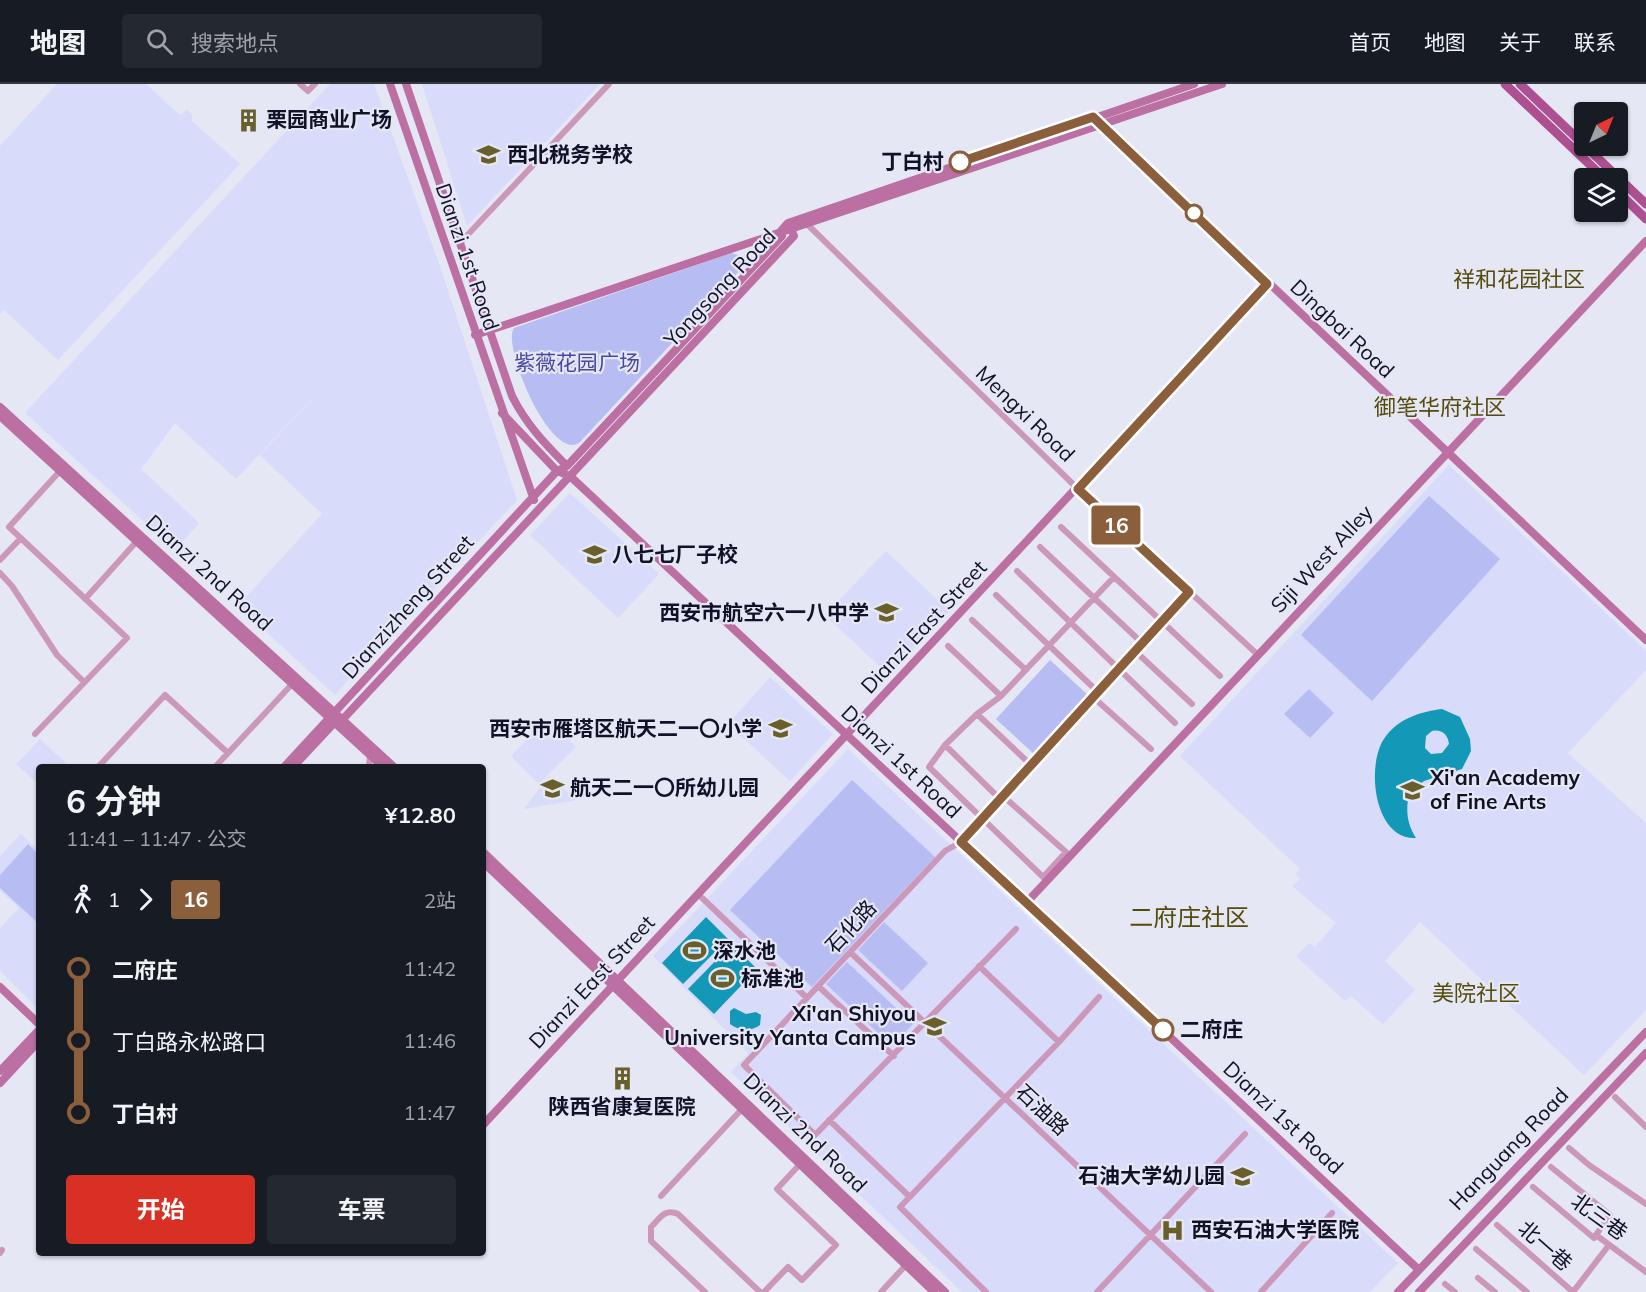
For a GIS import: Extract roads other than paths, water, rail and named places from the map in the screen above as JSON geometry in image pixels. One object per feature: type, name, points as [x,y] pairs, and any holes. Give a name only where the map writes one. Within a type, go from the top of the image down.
[{"type":"main road","name":"Dianzi 1st Road","points":[[390,84],[537,509]]},
{"type":"main road","name":"Dianzi 1st Road","points":[[406,84],[512,396],[522,417],[567,466]]},
{"type":"main road","name":"Yongsong Road","points":[[567,466],[782,236],[781,231],[805,220],[1194,84]]},
{"type":"main road","name":"Yongsong Road","points":[[1096,120],[1222,84]]},
{"type":"main road","points":[[1505,84],[1593,168]]},
{"type":"main road","points":[[1520,84],[1574,135]]},
{"type":"main road","name":"Dingbai Road","points":[[1096,120],[1646,640]]},
{"type":"main road","points":[[1596,156],[1646,204]]},
{"type":"main road","points":[[1628,202],[1646,219]]},
{"type":"main road","name":"Yongsong Road","points":[[570,476],[794,236],[790,226]]},
{"type":"main road","points":[[475,335],[781,231]]},
{"type":"main road","name":"Siji West Alley","points":[[1027,902],[1646,241]]},
{"type":"main road","name":"Dianzi East Street","points":[[486,1122],[1267,284]]},
{"type":"main road","name":"Dianzi 2nd Road","points":[[0,407],[336,718],[380,764]]},
{"type":"main road","points":[[502,413],[557,471],[570,476]]},
{"type":"main road","name":"Dianzi 2nd Road","points":[[0,416],[293,684],[391,764]]},
{"type":"main road","points":[[557,471],[567,466],[570,476]]},
{"type":"main road","name":"Dianzizheng Street","points":[[296,764],[557,471]]},
{"type":"main road","name":"Dianzi 1st Road","points":[[570,476],[1419,1270]]},
{"type":"main road","name":"Dianzizheng Street","points":[[287,764],[336,718],[570,476]]},
{"type":"main road","name":"Dianzi 2nd Road","points":[[486,855],[742,1109],[934,1292]]},
{"type":"main road","name":"Dianzi 2nd Road","points":[[486,865],[945,1292]]},
{"type":"main road","points":[[0,987],[36,1021]]},
{"type":"main road","name":"Hanguang Road","points":[[1398,1292],[1646,1032]]},
{"type":"main road","points":[[0,1071],[36,1033]]},
{"type":"main road","points":[[0,1083],[36,1044]]},
{"type":"main road","name":"Hanguang Road","points":[[1419,1292],[1646,1053]]},
{"type":"street","points":[[300,84],[308,91],[315,84]]},
{"type":"street","points":[[460,243],[609,84]]},
{"type":"street","name":"Mengxi Road","points":[[805,220],[1078,489],[1257,654]]},
{"type":"street","points":[[35,734],[127,638],[9,527],[60,471]]},
{"type":"street","points":[[1061,527],[1220,676]]},
{"type":"street","points":[[0,560],[21,538]]},
{"type":"street","points":[[85,598],[137,541]]},
{"type":"street","points":[[1040,547],[1141,642]]},
{"type":"street","points":[[1017,572],[1175,723]]},
{"type":"street","points":[[0,573],[12,586],[57,655],[84,682]]},
{"type":"street","points":[[945,745],[1065,852],[1043,877],[929,767],[945,745],[977,714],[1001,696],[1114,577]]},
{"type":"street","name":"石化路","points":[[829,1120],[815,1135],[744,1065],[945,851],[961,842],[1189,592]]},
{"type":"street","points":[[996,595],[1150,749]]},
{"type":"street","points":[[972,620],[1026,670]]},
{"type":"street","points":[[948,646],[1001,696]]},
{"type":"street","points":[[1134,650],[1192,704]]},
{"type":"street","points":[[218,764],[293,684]]},
{"type":"street","points":[[101,764],[165,695],[228,753]]},
{"type":"street","points":[[977,714],[1031,765]]},
{"type":"street","points":[[369,764],[370,755]]},
{"type":"street","points":[[699,895],[807,998]]},
{"type":"street","points":[[910,1197],[829,1120],[894,1056],[1016,928]]},
{"type":"street","name":"石油路","points":[[851,953],[1211,1292]]},
{"type":"street","points":[[979,966],[1059,1042]]},
{"type":"street","points":[[818,986],[894,1056]]},
{"type":"street","points":[[986,1292],[900,1207],[1100,997]]},
{"type":"street","points":[[1615,1097],[1646,1127]]},
{"type":"street","points":[[661,1196],[742,1109]]},
{"type":"street","points":[[1097,1292],[1152,1236],[1245,1134]]},
{"type":"street","points":[[1569,1148],[1589,1165],[1646,1203]]},
{"type":"street","points":[[705,1292],[651,1241],[651,1227],[664,1213],[671,1211],[678,1214],[762,1292],[788,1267],[802,1280],[836,1245],[777,1189],[800,1164]]},
{"type":"street","points":[[1551,1167],[1610,1215],[1596,1235]]},
{"type":"street","name":"北三巷","points":[[1533,1187],[1594,1238],[1596,1235],[1646,1272]]},
{"type":"street","points":[[1261,1292],[1332,1213]]},
{"type":"street","name":"北一巷","points":[[1497,1226],[1573,1292]]},
{"type":"street","points":[[1573,1292],[1609,1245]]},
{"type":"street","points":[[1476,1248],[1527,1292]]},
{"type":"street","points":[[881,1292],[906,1265]]},
{"type":"street","points":[[1478,1278],[1495,1292]]},
{"type":"street","points":[[1446,1284],[1455,1292]]},
{"type":"place","name":"栗园商业广场","points":[[248,120]]},
{"type":"place","name":"西北税务学校","points":[[489,155]]},
{"type":"place","name":"丁白村","points":[[960,162]]},
{"type":"place","name":"八七七厂子校","points":[[594,555]]},
{"type":"place","name":"西安市航空六一八中学","points":[[887,613]]},
{"type":"place","name":"西安市雁塔区航天二一〇小学","points":[[780,729]]},
{"type":"place","name":"航天二一〇所幼儿园","points":[[552,788]]},
{"type":"place","name":"Xi'an Academy of Fine Arts","points":[[1412,790]]},
{"type":"place","name":"深水池","points":[[695,951]]},
{"type":"place","name":"标准池","points":[[723,979]]},
{"type":"place","name":"Xi'an Shiyou University Yanta Campus","points":[[934,1026]]},
{"type":"place","name":"二府庄","points":[[1163,1030]]},
{"type":"place","name":"陕西省康复医院","points":[[622,1079]]},
{"type":"place","name":"石油大学幼儿园","points":[[1243,1176]]},
{"type":"place","name":"西安石油大学医院","points":[[1173,1230]]},
{"type":"district","name":"祥和花园社区","points":[[1519,279]]},
{"type":"district","name":"御笔华府社区","points":[[1440,407]]},
{"type":"district","name":"二府庄社区","points":[[1189,918]]},
{"type":"district","name":"美院社区","points":[[1476,993]]},
{"type":"park label","name":"紫薇花园广场","points":[[577,363]]}]
